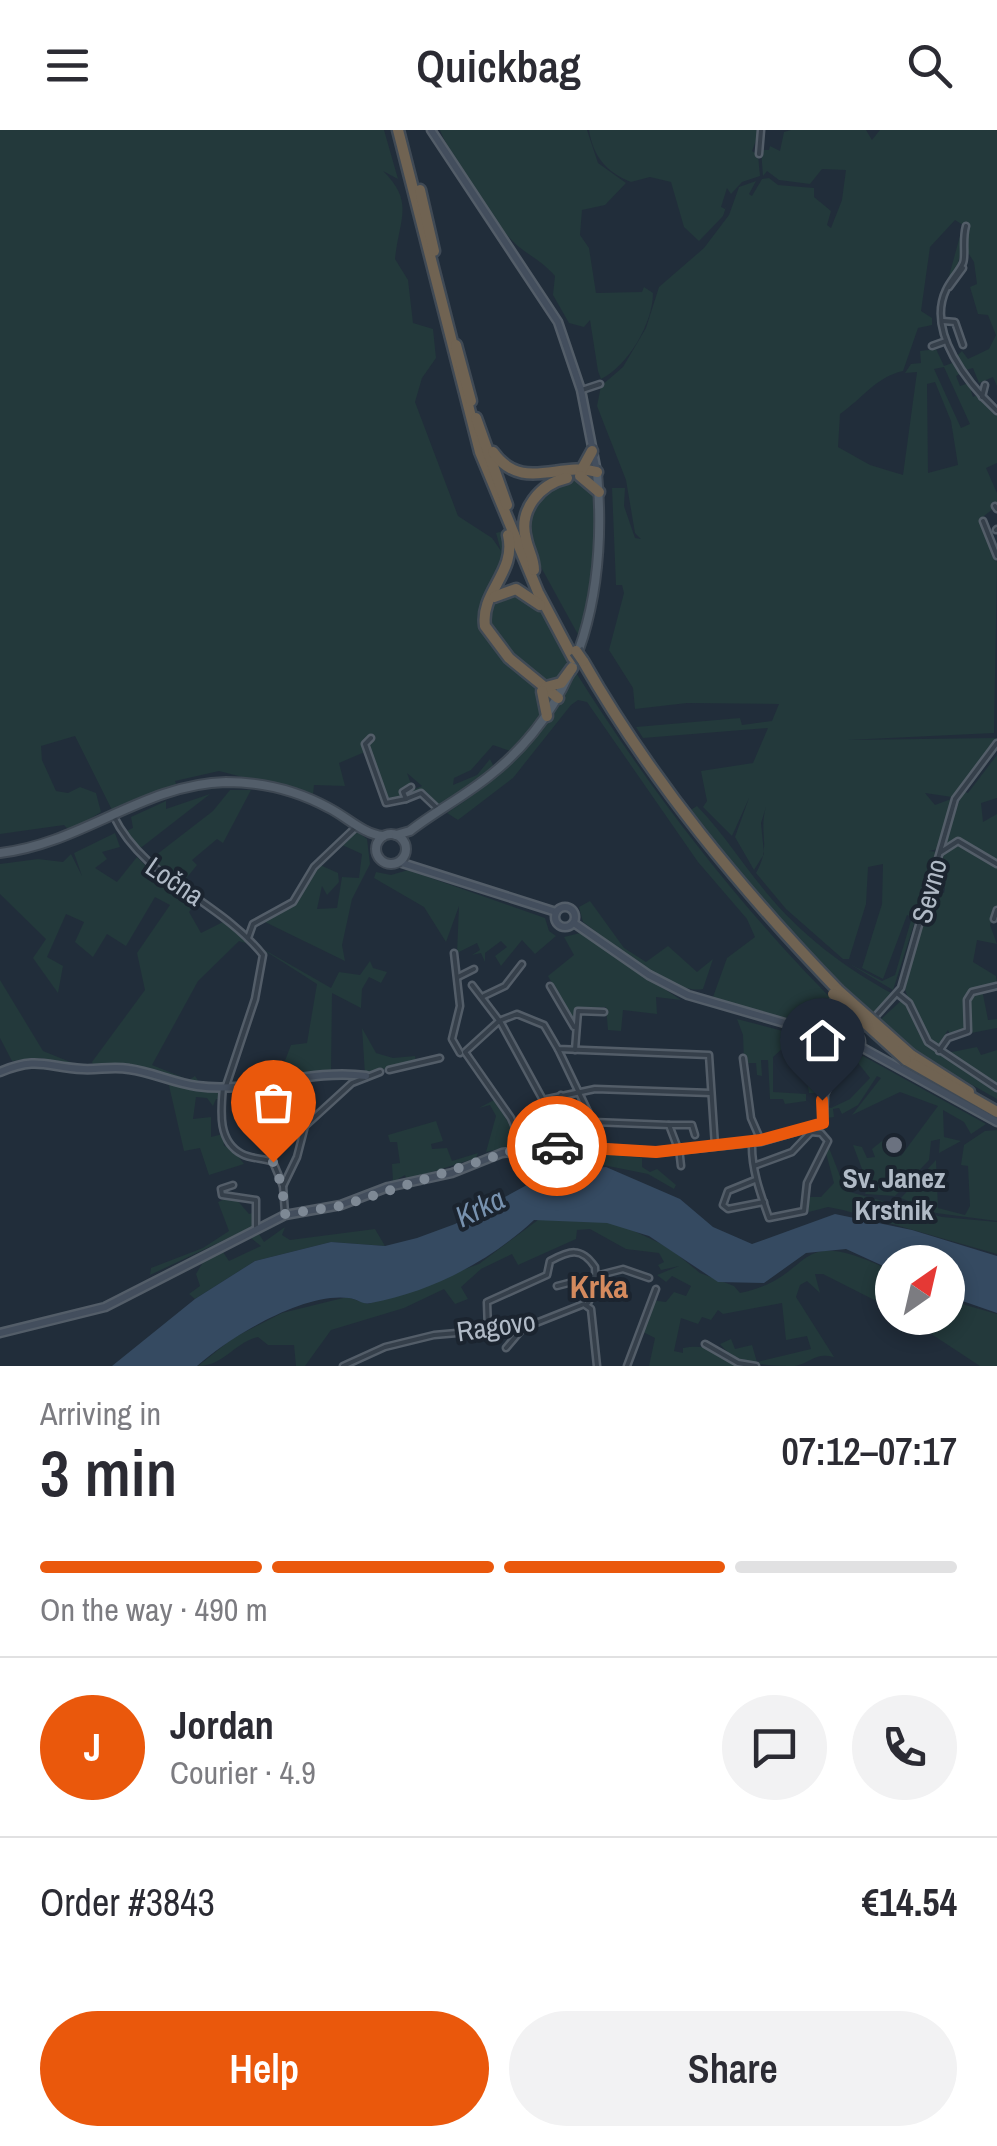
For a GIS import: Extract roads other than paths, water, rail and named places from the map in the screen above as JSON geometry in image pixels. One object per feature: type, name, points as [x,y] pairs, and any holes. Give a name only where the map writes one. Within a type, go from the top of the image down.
[{"type":"highway","points":[[401,130],[477,421],[534,570],[577,662]]},
{"type":"highway","points":[[401,130],[456,374],[504,515],[554,624]]},
{"type":"highway","points":[[477,421],[496,458],[514,472],[536,476],[597,472]]},
{"type":"highway","points":[[534,570],[524,533],[530,505],[547,486],[580,473],[592,451]]},
{"type":"highway","points":[[580,473],[599,492]]},
{"type":"highway","points":[[504,515],[510,561],[484,618],[490,636],[558,698]]},
{"type":"highway","points":[[487,606],[499,593],[516,589],[534,598],[636,746],[720,858],[836,992],[908,1058],[997,1109]]},
{"type":"highway","points":[[540,685],[561,683],[577,662]]},
{"type":"highway","points":[[540,685],[548,700],[547,716]]},
{"type":"main road","points":[[0,853],[51,843],[172,790],[244,783],[304,796],[356,827],[383,836],[410,831],[502,765],[547,716],[577,662],[597,587],[597,472]]},
{"type":"main road","points":[[356,827],[385,863],[399,862],[410,831]]},
{"type":"main road","points":[[396,835],[406,847]]},
{"type":"main road","points":[[376,848],[383,836]]},
{"type":"street","points":[[431,130],[463,185],[548,302],[582,390],[597,472]]},
{"type":"street","points":[[760,154],[762,130]]},
{"type":"street","points":[[966,226],[960,242],[964,259],[949,286],[943,321],[946,341],[982,397],[997,409]]},
{"type":"street","points":[[949,286],[963,268]]},
{"type":"street","points":[[943,321],[955,322],[963,346]]},
{"type":"street","points":[[932,346],[946,341]]},
{"type":"street","points":[[582,390],[600,384]]},
{"type":"street","points":[[982,397],[986,385]]},
{"type":"street","points":[[590,428],[597,472]]},
{"type":"street","points":[[983,521],[995,531],[997,556]]},
{"type":"street","points":[[371,738],[365,744],[386,802],[421,793],[440,810]]},
{"type":"street","name":"Sevno","points":[[857,1034],[898,994],[960,788],[997,743]]},
{"type":"street","points":[[406,799],[403,792],[411,787]]},
{"type":"street","name":"Ločna","points":[[113,815],[130,847],[150,867],[203,899],[248,938]]},
{"type":"street","points":[[285,1214],[282,1186],[273,1162],[245,1156],[228,1141],[222,1122],[224,1087],[262,969],[263,955],[248,938],[254,924],[292,902],[314,867],[356,827]]},
{"type":"street","points":[[938,856],[958,841],[997,864]]},
{"type":"street","points":[[406,847],[409,858],[425,870]]},
{"type":"street","points":[[399,862],[556,912],[571,909],[574,923],[649,975],[688,995],[840,1039],[846,1052]]},
{"type":"street","points":[[994,919],[997,910]]},
{"type":"street","points":[[556,912],[562,927],[574,923]]},
{"type":"street","points":[[454,953],[460,1006],[452,1040],[511,1118],[524,1148]]},
{"type":"street","points":[[484,996],[504,986],[522,964]]},
{"type":"street","points":[[458,976],[474,970]]},
{"type":"street","points":[[472,985],[499,1021],[554,1122]]},
{"type":"street","points":[[550,986],[576,1031]]},
{"type":"street","points":[[939,1051],[948,1038],[968,1031],[967,1000],[972,992],[997,986]]},
{"type":"street","points":[[898,994],[909,1002],[919,1029],[939,1051],[997,1088]]},
{"type":"street","points":[[575,1050],[578,1010],[604,1012]]},
{"type":"street","points":[[462,1053],[499,1021],[517,1014],[535,1018],[558,1049],[593,1122],[692,1126],[694,1135]]},
{"type":"street","points":[[840,1039],[848,1032],[857,1034],[860,1047],[997,1122]]},
{"type":"street","points":[[846,1052],[854,1053],[860,1047]]},
{"type":"street","points":[[558,1049],[706,1054],[715,1146]]},
{"type":"street","points":[[0,1334],[116,1303],[285,1214],[341,1206],[388,1187],[437,1178],[524,1148],[556,1146],[643,1152],[715,1146],[757,1141],[823,1123],[824,1094],[846,1052]]},
{"type":"street","points":[[389,1070],[440,1058]]},
{"type":"street","points":[[744,1058],[757,1141],[754,1166],[769,1218],[804,1210],[806,1183],[828,1141],[821,1133],[811,1132],[792,1152],[754,1166]]},
{"type":"street","points":[[0,1072],[24,1062],[46,1061],[84,1069],[127,1068],[196,1086],[224,1087],[313,1073],[366,1076]]},
{"type":"street","points":[[282,1186],[298,1157],[305,1126],[344,1089],[380,1072]]},
{"type":"street","points":[[543,1100],[577,1090],[710,1093]]},
{"type":"street","points":[[556,1146],[565,1124],[561,1095]]},
{"type":"street","points":[[668,1124],[681,1166]]},
{"type":"street","points":[[755,1180],[728,1191],[723,1206],[728,1209],[764,1202]]},
{"type":"street","points":[[232,1185],[221,1189],[222,1194],[256,1200],[256,1228]]},
{"type":"street","points":[[488,1330],[488,1302],[547,1276],[552,1259],[578,1251],[593,1263],[597,1278],[587,1304],[597,1366]]},
{"type":"street","points":[[557,1286],[623,1269],[649,1278]]},
{"type":"street","points":[[627,1366],[656,1289]]},
{"type":"street","name":"Ragovo","points":[[343,1366],[401,1343],[455,1331],[522,1328],[587,1304]]},
{"type":"street","points":[[506,1348],[522,1328]]},
{"type":"street","points":[[706,1344],[738,1362],[756,1366]]},
{"type":"water","points":[[606,1167],[680,1199],[713,1227],[752,1244],[835,1214],[961,1245],[875,1245],[875,1262],[846,1249],[806,1253],[764,1283],[718,1282],[649,1236],[607,1223],[534,1220],[479,1261],[416,1291],[371,1303],[331,1298],[289,1309],[247,1330],[197,1366],[112,1366],[195,1299],[255,1261],[331,1242],[385,1246],[417,1238],[455,1224],[549,1173]]},
{"type":"water","points":[[965,1246],[997,1256],[997,1313],[965,1302]]},
{"type":"place","name":"Sv. Janez Krstnik","points":[[894,1145]]},
{"type":"district","name":"Krka","points":[[599,1287]]}]
